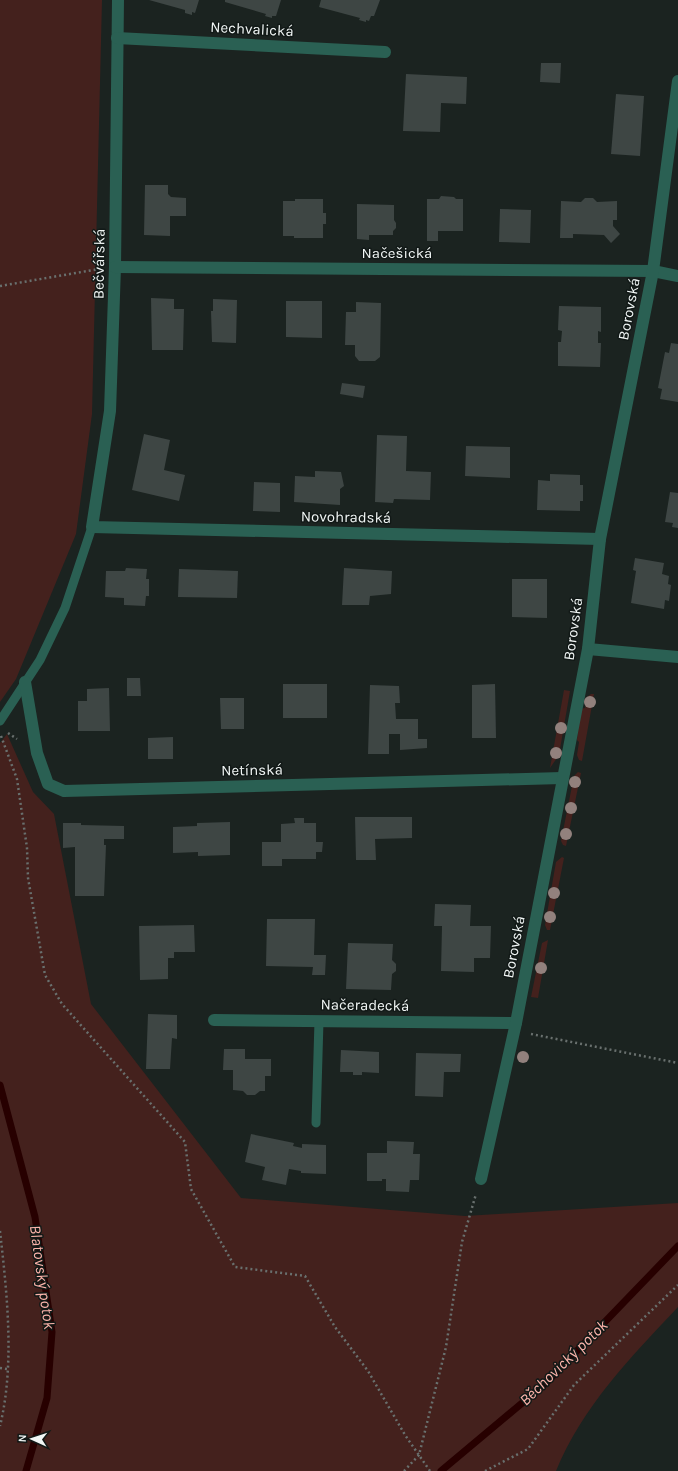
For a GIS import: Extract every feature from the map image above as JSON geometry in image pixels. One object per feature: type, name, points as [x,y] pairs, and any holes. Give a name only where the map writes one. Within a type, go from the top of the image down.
[{"type":"street","name":"Bečvářská","points":[[92,527],[110,411],[115,268],[118,0]]},
{"type":"street","name":"Nechvalická","points":[[117,38],[385,52]]},
{"type":"street","name":"Borovská","points":[[481,1179],[516,1023],[588,649],[600,539],[653,271],[678,81]]},
{"type":"street","name":"Načešická","points":[[115,268],[653,271],[678,276]]},
{"type":"street","name":"Novohradská","points":[[92,527],[600,539]]},
{"type":"street","points":[[588,649],[678,657]]},
{"type":"street","name":"Netínská","points":[[25,682],[37,753],[48,784],[64,791],[562,778]]},
{"type":"street","name":"Načeradecká","points":[[214,1020],[516,1023]]},
{"type":"lane","points":[[0,721],[40,660],[65,608],[92,527]]},
{"type":"lane","points":[[316,1123],[319,1021]]},
{"type":"path","points":[[0,286],[115,268]]},
{"type":"path","points":[[0,733],[17,779],[27,848],[28,878],[46,975],[62,1004],[185,1142],[191,1189],[235,1267],[305,1276],[335,1327],[368,1371],[430,1471]]},
{"type":"path","points":[[516,1023],[533,1035],[678,1063]]},
{"type":"path","points":[[404,1471],[419,1455],[446,1347],[462,1242],[481,1179]]},
{"type":"path","points":[[0,1231],[7,1331],[5,1406],[0,1426]]},
{"type":"path","points":[[485,1471],[528,1449],[574,1385],[678,1285]]},
{"type":"path","points":[[0,1368],[7,1369]]},
{"type":"shaded area","points":[[0,0],[102,0],[92,414],[76,534],[16,679],[0,702]]},
{"type":"shaded area","points":[[564,690],[570,691],[559,755],[550,768]]},
{"type":"shaded area","points":[[594,694],[582,761],[579,760],[577,755],[580,709],[585,708],[587,697]]},
{"type":"shaded area","points":[[7,734],[33,792],[54,814],[91,1004],[241,1198],[465,1216],[678,1203],[678,1307],[626,1364],[594,1404],[579,1425],[556,1471],[0,1471],[0,743]]},
{"type":"shaded area","points":[[578,772],[581,773],[566,846],[563,845],[561,841],[574,776]]},
{"type":"shaded area","points":[[562,857],[564,858],[550,930],[547,930],[545,925],[556,862]]},
{"type":"shaded area","points":[[548,940],[538,998],[531,997],[542,943]]},
{"type":"building","points":[[149,0],[199,0],[195,13],[192,12],[192,15],[185,13],[185,10]]},
{"type":"building","points":[[225,0],[281,0],[276,16],[272,16],[272,18],[265,16],[266,14],[225,2]]},
{"type":"building","points":[[321,0],[380,0],[374,16],[371,16],[369,21],[366,20],[366,22],[359,20],[360,18],[319,7]]},
{"type":"building","points":[[541,63],[561,63],[560,83],[540,82]]},
{"type":"building","points":[[406,74],[467,77],[466,104],[441,103],[440,132],[403,131]]},
{"type":"building","points":[[616,94],[644,96],[640,156],[611,154]]},
{"type":"building","points":[[145,185],[168,185],[168,194],[171,197],[186,198],[186,216],[170,216],[170,236],[144,235]]},
{"type":"building","points":[[441,196],[463,199],[463,231],[438,231],[438,241],[427,241],[427,199],[439,199]]},
{"type":"building","points":[[585,198],[593,198],[597,202],[617,201],[617,220],[613,220],[613,226],[620,234],[611,243],[604,235],[573,234],[573,238],[560,238],[561,201],[581,202]]},
{"type":"building","points":[[295,199],[323,199],[323,213],[326,213],[326,224],[323,224],[323,238],[294,238],[294,236],[283,236],[283,201],[295,201]]},
{"type":"building","points":[[357,204],[394,205],[394,220],[396,223],[396,228],[393,231],[393,235],[369,235],[369,240],[357,239]]},
{"type":"building","points":[[500,209],[531,210],[530,243],[499,242]]},
{"type":"building","points":[[151,298],[174,299],[174,309],[184,309],[183,350],[152,350]]},
{"type":"building","points":[[213,299],[237,300],[236,343],[212,342],[211,311],[213,311]]},
{"type":"building","points":[[286,301],[322,301],[322,338],[286,337]]},
{"type":"building","points":[[356,302],[381,303],[380,357],[375,361],[359,361],[355,356],[355,345],[345,345],[346,312],[356,312]]},
{"type":"building","points":[[559,306],[601,307],[601,332],[598,331],[598,343],[601,343],[600,367],[558,366],[558,342],[561,342],[562,331],[558,330]]},
{"type":"building","points":[[671,343],[678,344],[678,402],[660,399],[662,389],[658,388],[665,352],[669,353]]},
{"type":"building","points":[[342,383],[365,386],[363,398],[340,394]]},
{"type":"building","points":[[144,434],[170,440],[164,470],[185,475],[179,501],[132,490]]},
{"type":"building","points":[[377,435],[407,436],[406,471],[431,472],[430,500],[394,499],[393,503],[375,502]]},
{"type":"building","points":[[466,446],[510,447],[510,478],[465,476]]},
{"type":"building","points":[[315,471],[341,472],[344,486],[340,489],[340,505],[294,502],[295,476],[315,477]]},
{"type":"building","points":[[550,474],[580,475],[580,485],[583,485],[583,501],[580,501],[580,511],[537,510],[538,480],[550,481]]},
{"type":"building","points":[[254,482],[280,483],[280,512],[253,511]]},
{"type":"building","points":[[670,492],[678,493],[678,528],[672,527],[673,523],[665,522]]},
{"type":"building","points":[[635,558],[664,563],[662,574],[669,576],[668,584],[671,585],[669,601],[665,600],[664,609],[631,603],[636,571],[633,570]]},
{"type":"building","points":[[126,568],[147,569],[146,579],[149,579],[149,596],[146,596],[145,606],[124,605],[124,598],[105,597],[106,571],[125,571]]},
{"type":"building","points":[[344,568],[392,571],[391,594],[370,596],[369,605],[342,605]]},
{"type":"building","points":[[179,569],[238,571],[237,598],[178,597]]},
{"type":"building","points":[[512,579],[547,579],[547,618],[512,617]]},
{"type":"building","points":[[127,678],[140,678],[141,696],[127,696]]},
{"type":"building","points":[[283,684],[327,684],[327,718],[283,718]]},
{"type":"building","points":[[495,684],[496,738],[472,738],[472,685]]},
{"type":"building","points":[[370,685],[399,686],[400,703],[395,703],[396,719],[418,719],[418,739],[427,739],[427,748],[400,750],[400,734],[389,734],[389,754],[368,754]]},
{"type":"building","points":[[109,688],[110,731],[78,731],[78,701],[87,701],[87,689]]},
{"type":"building","points":[[220,698],[244,698],[244,729],[221,729]]},
{"type":"building","points":[[173,737],[173,759],[148,759],[148,738]]},
{"type":"building","points":[[355,817],[412,817],[412,838],[375,839],[376,860],[356,860]]},
{"type":"building","points":[[294,818],[304,818],[304,823],[316,823],[316,842],[323,842],[322,852],[316,852],[316,859],[282,859],[282,866],[262,866],[262,842],[281,842],[281,824],[295,823]]},
{"type":"building","points":[[230,822],[230,855],[198,856],[198,852],[173,853],[173,827],[197,826],[197,823]]},
{"type":"building","points":[[63,823],[124,826],[124,839],[104,839],[104,845],[106,845],[104,896],[75,896],[75,847],[63,848]]},
{"type":"building","points":[[435,904],[471,905],[470,926],[491,926],[490,958],[474,958],[474,972],[441,971],[442,926],[434,926]]},
{"type":"building","points":[[267,919],[315,919],[314,955],[326,955],[325,975],[312,975],[313,967],[266,966]]},
{"type":"building","points":[[194,925],[195,952],[174,952],[174,958],[168,958],[168,979],[140,980],[139,926]]},
{"type":"building","points":[[348,943],[393,944],[392,960],[396,964],[396,971],[392,974],[391,990],[346,989]]},
{"type":"building","points":[[148,1014],[177,1015],[177,1039],[172,1038],[170,1069],[146,1069]]},
{"type":"building","points":[[224,1049],[245,1049],[245,1059],[271,1059],[271,1076],[265,1076],[265,1091],[260,1091],[255,1095],[247,1095],[243,1091],[233,1090],[233,1070],[223,1070]]},
{"type":"building","points":[[341,1050],[379,1052],[379,1073],[362,1072],[362,1075],[353,1075],[353,1072],[340,1072]]},
{"type":"building","points":[[416,1053],[461,1054],[460,1072],[444,1072],[443,1097],[415,1096]]},
{"type":"building","points":[[251,1134],[294,1143],[293,1146],[302,1148],[302,1144],[326,1145],[326,1174],[301,1173],[301,1171],[289,1169],[286,1185],[262,1180],[265,1167],[245,1162]]},
{"type":"building","points":[[387,1141],[414,1142],[413,1154],[420,1154],[419,1180],[410,1180],[409,1192],[386,1191],[386,1179],[382,1179],[382,1181],[367,1181],[367,1153],[387,1153]]},
{"type":"waterway","name":"Blatovský potok","points":[[0,1085],[35,1217],[52,1332],[47,1398],[26,1471]]},
{"type":"waterway","name":"Běchovický potok","points":[[441,1471],[546,1383],[678,1246]]}]
